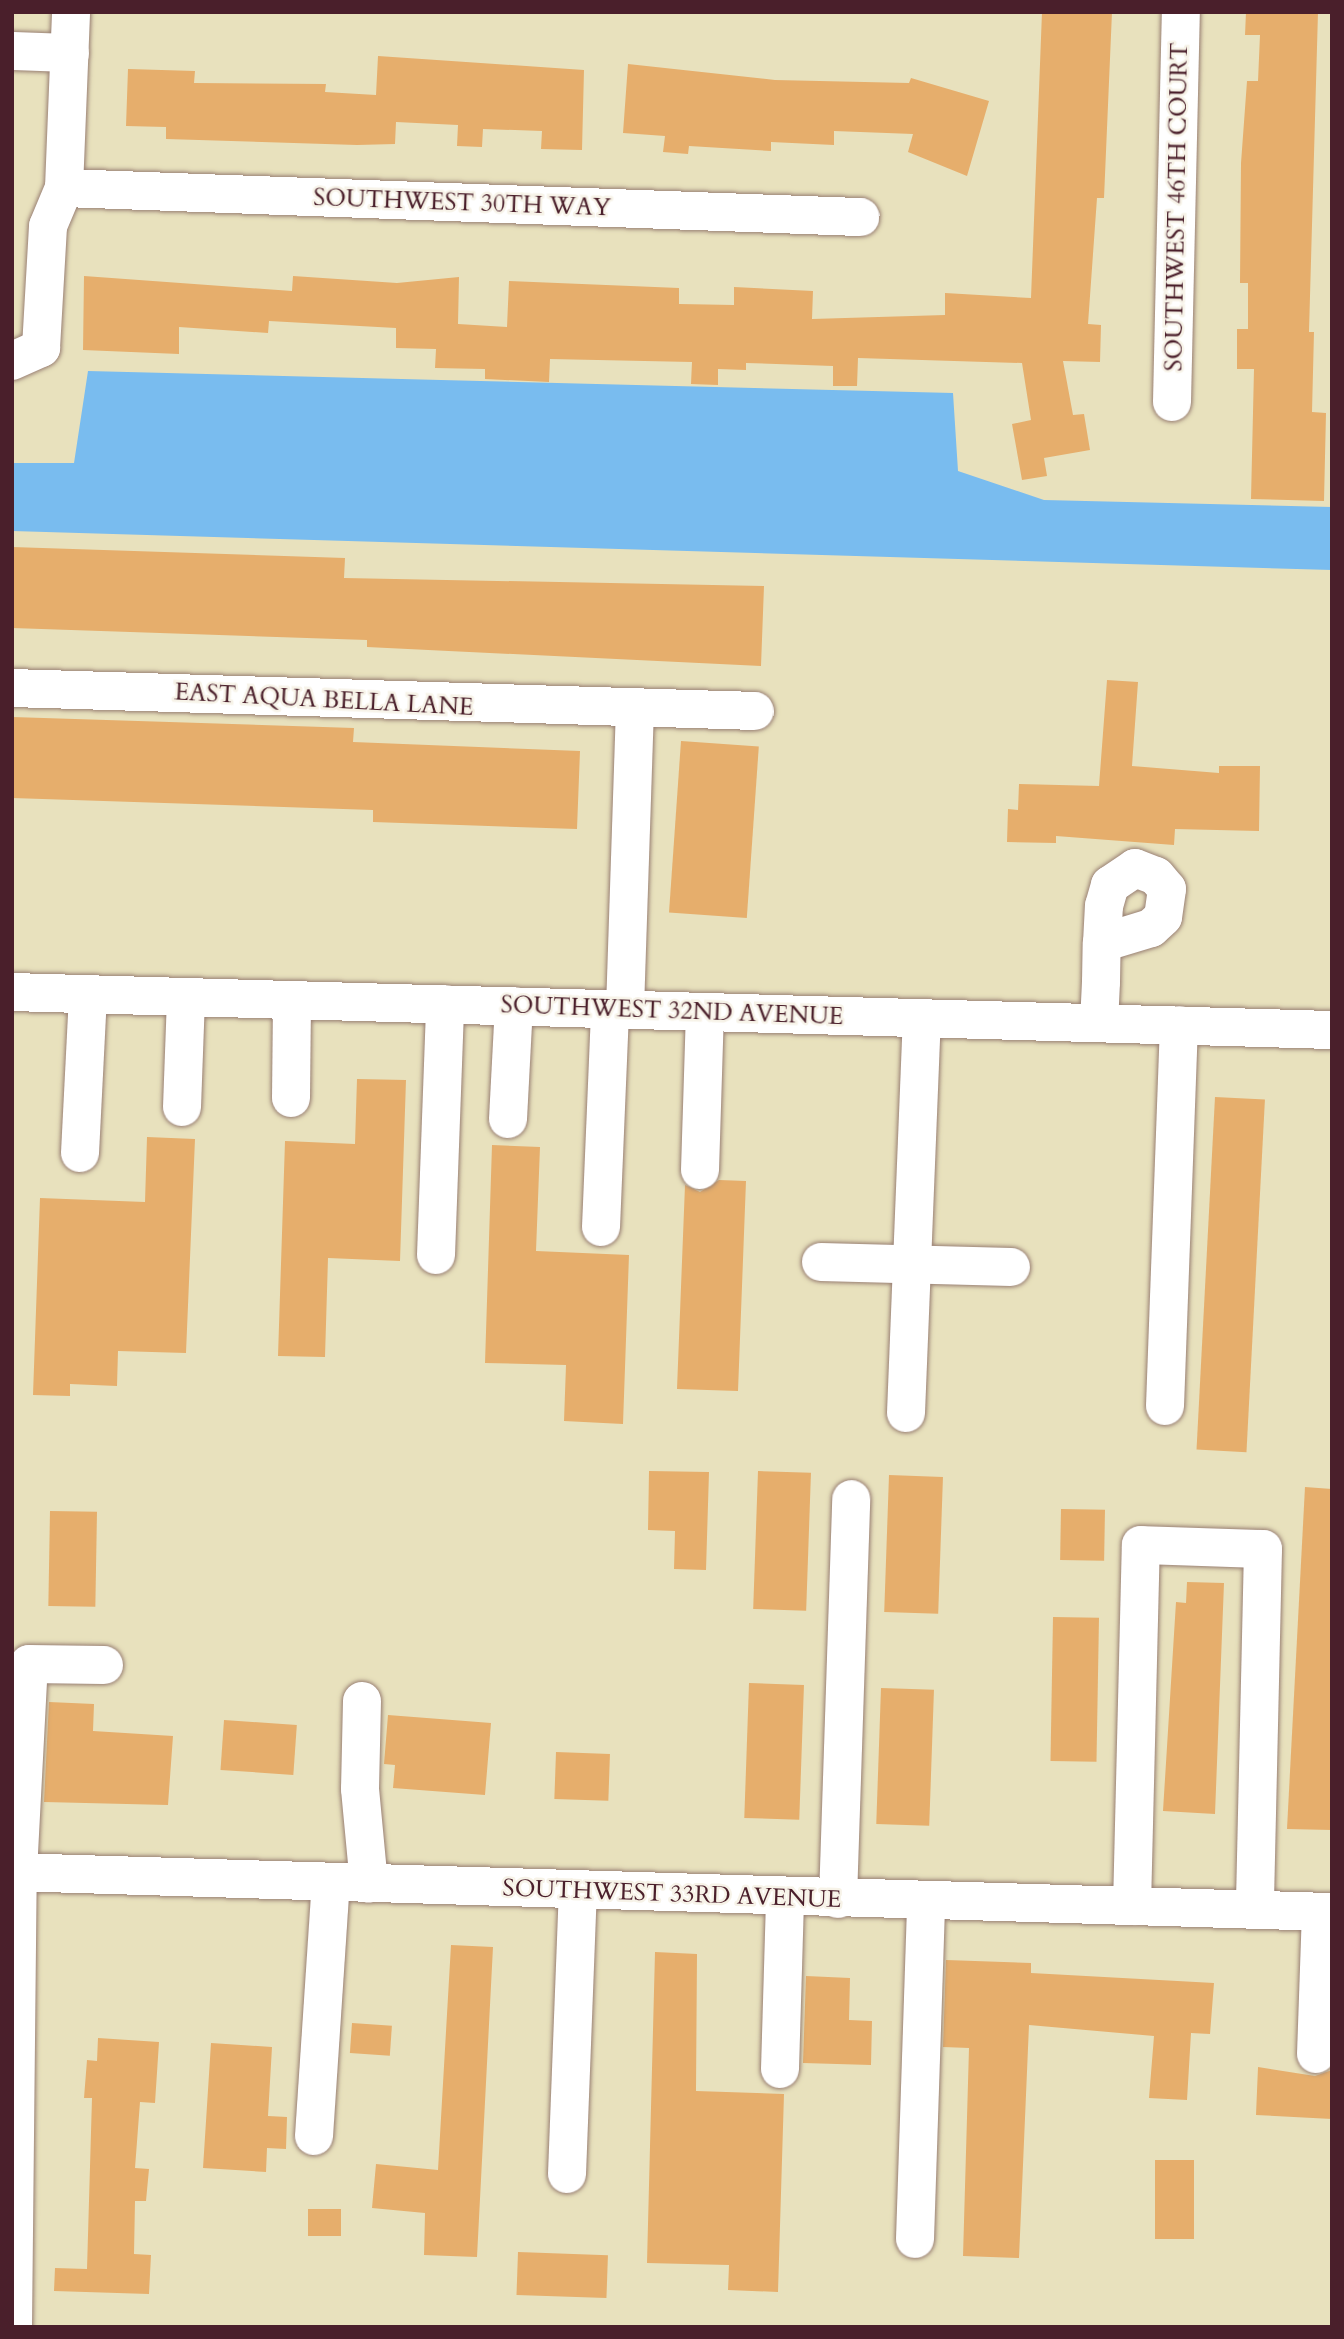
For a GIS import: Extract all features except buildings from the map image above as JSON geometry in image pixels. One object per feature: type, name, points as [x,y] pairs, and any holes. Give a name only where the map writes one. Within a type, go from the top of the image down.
[{"type":"street","points":[[12,361],[41,348],[48,226],[64,188],[71,12]]},
{"type":"street","name":"SOUTHWEST 46TH COURT","points":[[1172,402],[1181,12]]},
{"type":"street","points":[[12,51],[69,53]]},
{"type":"street","name":"SOUTHWEST 30TH WAY","points":[[64,188],[860,218]]},
{"type":"street","name":"EAST AQUA BELLA LANE","points":[[12,688],[635,710],[755,711]]},
{"type":"street","points":[[601,1227],[618,1009],[635,710]]},
{"type":"street","points":[[1099,1023],[1102,943]]},
{"type":"street","name":"SOUTHWEST 32ND AVENUE","points":[[12,992],[1332,1030]]},
{"type":"street","points":[[80,1153],[88,994]]},
{"type":"street","points":[[182,1107],[186,997]]},
{"type":"street","points":[[291,1098],[292,1000]]},
{"type":"street","points":[[436,1255],[445,1004]]},
{"type":"street","points":[[508,1119],[513,1006]]},
{"type":"street","points":[[700,1170],[705,1012]]},
{"type":"street","points":[[906,1413],[922,1018]]},
{"type":"street","points":[[1165,1406],[1179,1025]]},
{"type":"street","points":[[821,1262],[1011,1267]]},
{"type":"street","points":[[838,1899],[851,1499]]},
{"type":"street","points":[[1132,1906],[1141,1545],[1263,1549],[1255,1910]]},
{"type":"street","points":[[13,2327],[15,1872],[29,1664],[104,1665]]},
{"type":"street","points":[[362,1701],[360,1789],[369,1884]]},
{"type":"street","name":"SOUTHWEST 33RD AVENUE","points":[[15,1872],[1326,1912]]},
{"type":"street","points":[[314,2136],[331,1883]]},
{"type":"street","points":[[567,2174],[578,1891]]},
{"type":"street","points":[[780,2069],[785,1897]]},
{"type":"street","points":[[915,2239],[926,1901]]},
{"type":"street","points":[[1316,2054],[1326,1912]]},
{"type":"water","points":[[88,371],[953,393],[958,471],[1044,500],[1332,507],[1332,570],[12,531],[12,463],[74,463]]}]
